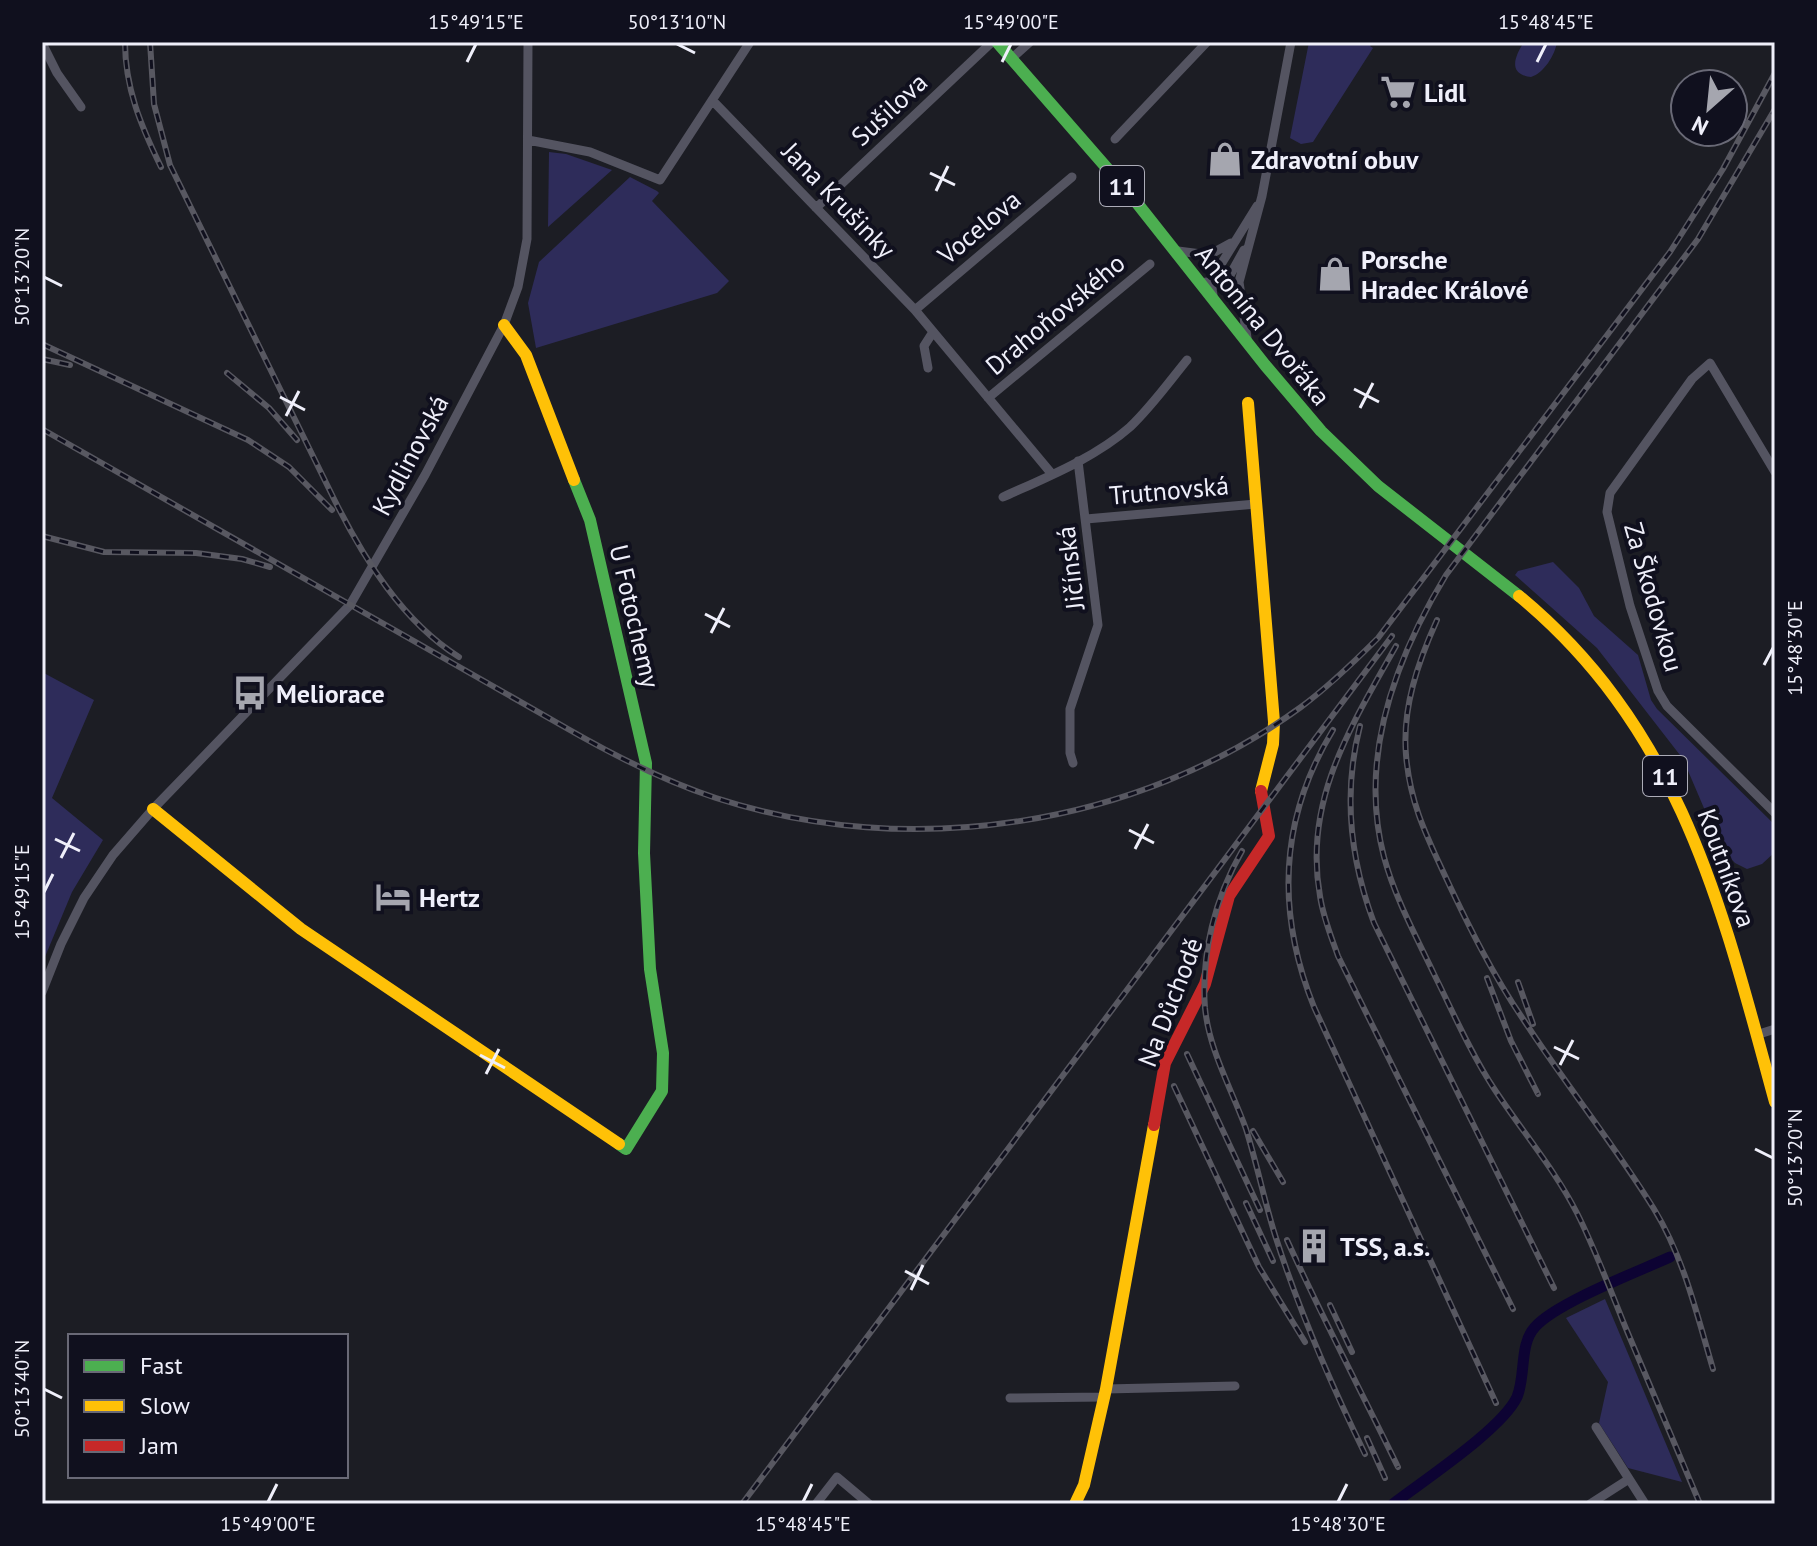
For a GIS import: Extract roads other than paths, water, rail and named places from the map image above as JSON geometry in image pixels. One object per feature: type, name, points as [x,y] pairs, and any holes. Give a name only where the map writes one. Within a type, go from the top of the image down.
[{"type":"street","name":"Kydlinovská","points":[[42,992],[84,898],[113,855],[153,809],[350,605],[414,495],[504,325],[518,287],[527,239],[528,42]]},
{"type":"street","points":[[528,140],[590,152],[660,180],[750,42]]},
{"type":"street","name":"Antonína Dvořáka","points":[[994,42],[1012,58],[1205,282],[1216,302],[1249,345],[1339,450],[1404,508],[1526,602]]},
{"type":"street","name":"Sušilova","points":[[816,208],[994,42]]},
{"type":"street","points":[[1012,58],[1030,42]]},
{"type":"street","points":[[1115,139],[1207,42]]},
{"type":"street","points":[[1249,345],[1239,282],[1262,196],[1291,42]]},
{"type":"street","points":[[42,43],[57,73],[81,107]]},
{"type":"street","name":"Jana Krušinky","points":[[712,100],[915,310],[1051,473]]},
{"type":"street","name":"Vocelova","points":[[915,310],[1072,177]]},
{"type":"street","points":[[1252,237],[1226,281],[1217,285],[1205,282],[1262,196]]},
{"type":"street","points":[[1176,251],[1209,255],[1237,238]]},
{"type":"street","name":"Drahoňovského","points":[[988,398],[1150,264]]},
{"type":"street","name":"U Fotochemy","points":[[153,809],[301,929],[626,1149],[662,1091],[664,1081],[660,1020],[650,969],[648,935],[644,853],[646,763],[590,520],[526,355],[504,325]]},
{"type":"street","points":[[928,368],[924,346],[933,332]]},
{"type":"street","points":[[1003,497],[1078,461],[1130,427],[1187,360]]},
{"type":"street","name":"Za Škodovkou","points":[[1775,472],[1710,363],[1692,379],[1610,493],[1607,512],[1630,606],[1658,691],[1667,706],[1775,813]]},
{"type":"street","name":"Na Důchodě","points":[[1075,1504],[1084,1485],[1106,1393],[1165,1063],[1205,984],[1229,896],[1269,836],[1260,794],[1273,744],[1274,722],[1248,403]]},
{"type":"street","name":"Jičínská","points":[[1073,763],[1070,753],[1070,709],[1098,625],[1078,461]]},
{"type":"street","name":"Trutnovská","points":[[1086,519],[1256,504]]},
{"type":"street","name":"Koutníkova","points":[[1526,602],[1563,635],[1605,680],[1677,796],[1700,848],[1721,909],[1775,1102]]},
{"type":"street","points":[[1756,1035],[1775,1029]]},
{"type":"street","points":[[1010,1398],[1235,1386]]},
{"type":"street","points":[[1596,1427],[1645,1504]]},
{"type":"street","points":[[816,1504],[837,1477],[869,1504]]},
{"type":"street","points":[[1590,1504],[1629,1479]]},
{"type":"waterway","points":[[1393,1504],[1479,1439],[1509,1410],[1520,1389],[1530,1334],[1545,1318],[1578,1298],[1670,1257]]},
{"type":"railway","points":[[125,42],[128,75],[136,106],[161,167]]},
{"type":"railway","points":[[150,42],[154,104],[170,165],[335,501],[387,588],[420,626],[459,657]]},
{"type":"railway","points":[[42,429],[586,739],[678,784],[716,798],[790,817],[866,827],[943,829],[1019,821],[1095,805],[1167,781],[1236,748],[1301,707],[1369,647],[1670,252],[1723,169],[1775,73]]},
{"type":"railway","points":[[1700,1504],[1577,1213],[1485,1074],[1406,917],[1384,857],[1377,820],[1376,783],[1379,746],[1397,675],[1446,575],[1698,239],[1775,109]]},
{"type":"railway","points":[[42,344],[248,440],[289,467],[332,510]]},
{"type":"railway","points":[[42,359],[70,365]]},
{"type":"railway","points":[[227,373],[269,408],[297,440]]},
{"type":"railway","points":[[42,536],[104,552],[196,553],[242,559],[270,567]]},
{"type":"railway","points":[[1437,620],[1418,669],[1406,720],[1408,773],[1420,820],[1464,916],[1502,986],[1654,1209],[1674,1247],[1689,1287],[1713,1369]]},
{"type":"railway","points":[[742,1504],[1392,636]]},
{"type":"railway","points":[[1396,646],[1348,735],[1325,796],[1318,828],[1321,904],[1338,956],[1513,1309]]},
{"type":"railway","points":[[1360,726],[1352,776],[1352,825],[1359,874],[1374,923],[1554,1288]]},
{"type":"railway","points":[[1333,730],[1302,797],[1293,832],[1289,866],[1293,936],[1314,1007],[1496,1403]]},
{"type":"railway","points":[[1242,851],[1224,888],[1212,926],[1205,967],[1207,1024],[1246,1129],[1271,1222],[1294,1291],[1327,1373],[1365,1454]]},
{"type":"railway","points":[[1487,978],[1511,1041],[1538,1094]]},
{"type":"railway","points":[[1518,982],[1533,1024]]},
{"type":"railway","points":[[1187,1054],[1260,1210]]},
{"type":"railway","points":[[1174,1086],[1259,1267],[1305,1342]]},
{"type":"railway","points":[[1253,1131],[1283,1182]]},
{"type":"railway","points":[[1246,1203],[1273,1261]]},
{"type":"railway","points":[[1287,1240],[1398,1467]]},
{"type":"railway","points":[[1330,1305],[1352,1352]]},
{"type":"railway","points":[[1367,1438],[1385,1478]]},
{"type":"place","name":"Lidl","points":[[1398,92]]},
{"type":"place","name":"Zdravotní obuv","points":[[1225,159]]},
{"type":"place","name":"Porsche Hradec Králové","points":[[1335,274]]},
{"type":"place","name":"Meliorace","points":[[250,693]]},
{"type":"place","name":"Hertz","points":[[393,897]]},
{"type":"place","name":"TSS, a.s.","points":[[1314,1246]]}]
